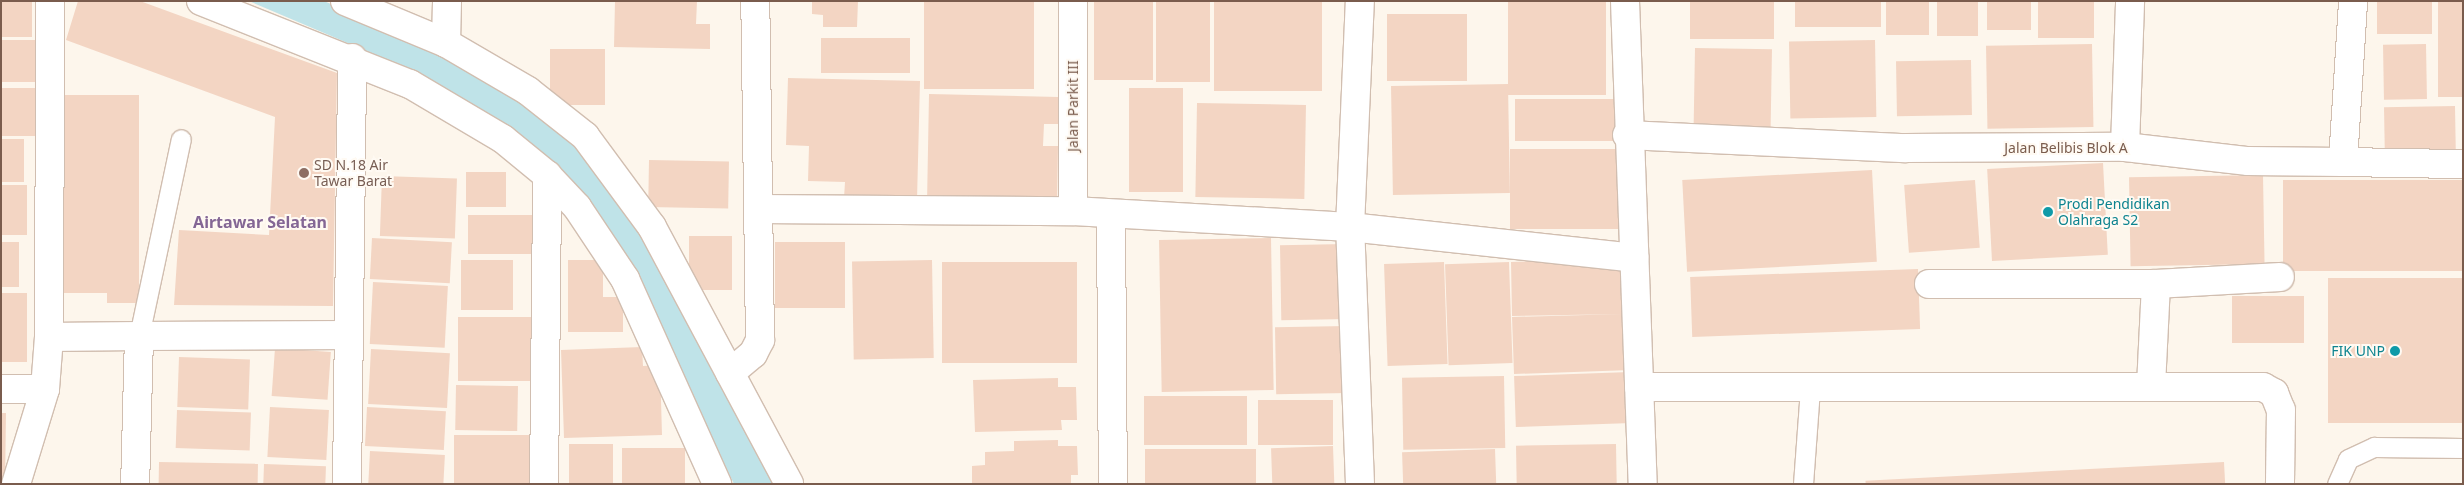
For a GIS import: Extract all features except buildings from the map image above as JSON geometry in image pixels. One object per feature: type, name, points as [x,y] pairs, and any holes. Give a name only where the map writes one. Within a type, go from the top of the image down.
[{"type":"street","points":[[16,484],[45,389],[49,336],[50,1]]},
{"type":"street","points":[[201,1],[352,58],[452,106],[547,175],[578,207],[624,279],[718,484]]},
{"type":"street","points":[[345,1],[446,42],[528,91],[585,136],[652,227],[789,484]]},
{"type":"street","points":[[446,1],[446,42]]},
{"type":"street","points":[[730,373],[754,354],[760,340],[755,1]]},
{"type":"street","name":"Jalan Parkit III","points":[[1073,1],[1073,211]]},
{"type":"street","points":[[1360,1],[1350,227],[1360,484]]},
{"type":"street","points":[[1625,1],[1627,135],[1643,484]]},
{"type":"street","points":[[2125,147],[2130,1]]},
{"type":"street","points":[[2343,162],[2353,1]]},
{"type":"street","points":[[346,484],[352,58]]},
{"type":"street","name":"Jalan Belibis Blok A","points":[[1627,135],[1906,148],[2125,147],[2248,161],[2463,164]]},
{"type":"street","points":[[544,484],[547,175]]},
{"type":"street","points":[[758,209],[1073,211],[1350,227],[1634,258]]},
{"type":"street","points":[[1111,214],[1113,484]]},
{"type":"street","points":[[1929,284],[2156,284],[2280,278]]},
{"type":"street","points":[[2151,385],[2156,284]]},
{"type":"street","points":[[49,336],[348,335]]},
{"type":"street","points":[[135,484],[139,336]]},
{"type":"street","points":[[1639,387],[1810,389],[2151,385],[2263,387],[2274,393],[2283,433],[2280,484]]},
{"type":"street","points":[[1,389],[45,389]]},
{"type":"lane","points":[[139,336],[181,139]]},
{"type":"lane","points":[[1803,484],[1810,389]]},
{"type":"lane","points":[[2337,484],[2348,460],[2374,447],[2463,448]]},
{"type":"water","points":[[249,1],[324,1],[459,60],[567,132],[650,243],[775,484],[734,484],[652,312],[612,244],[416,72]]},
{"type":"place","name":"SD N.18 Air Tawar Barat","points":[[304,173]]},
{"type":"place","name":"Prodi Pendidikan Olahraga S2","points":[[2048,212]]},
{"type":"place","name":"FIK UNP","points":[[2395,351]]},
{"type":"district","name":"Airtawar Selatan","points":[[260,222]]}]
